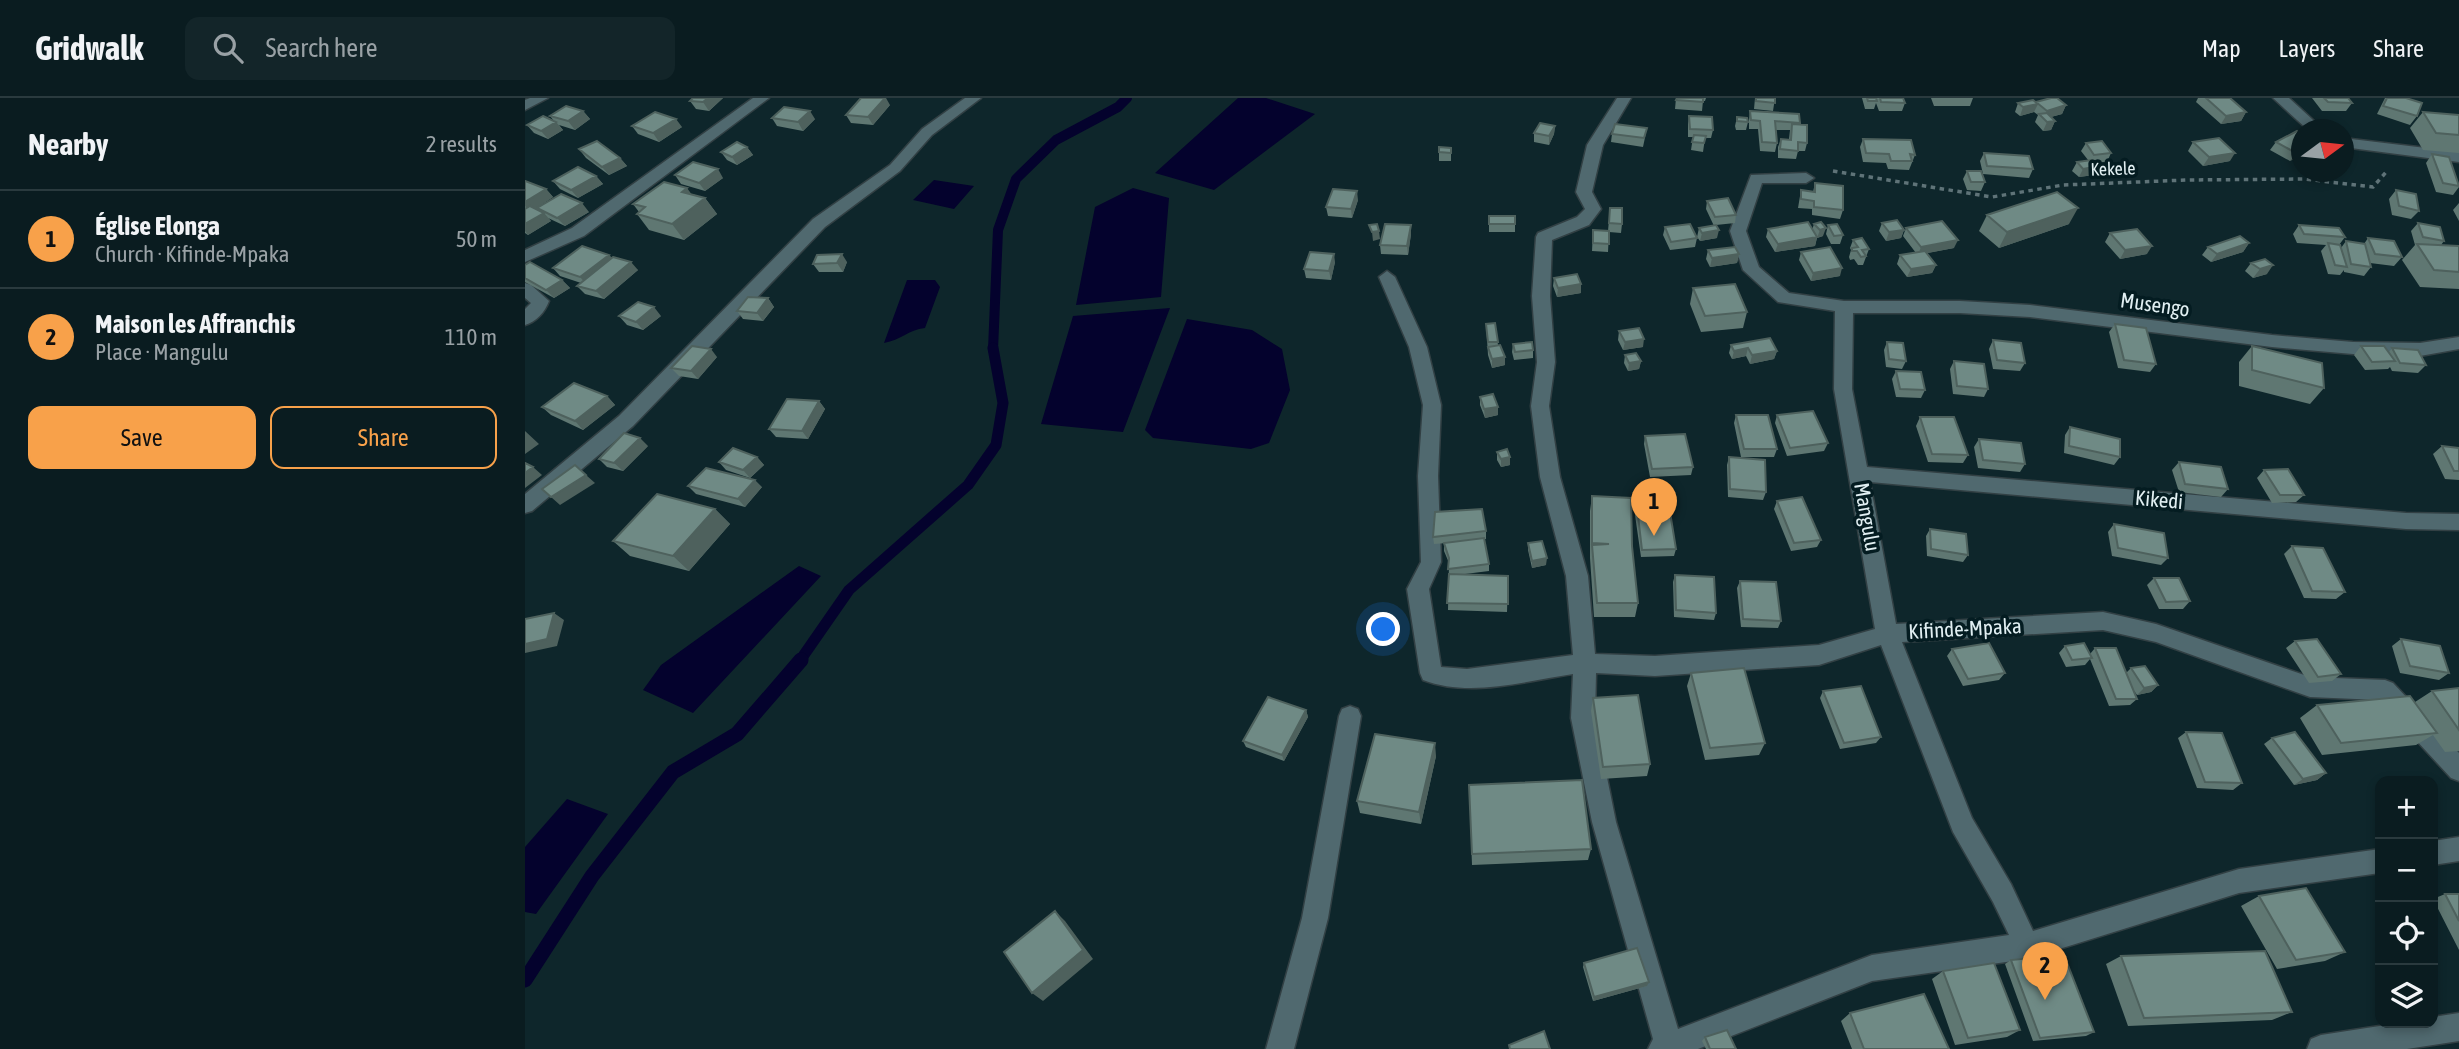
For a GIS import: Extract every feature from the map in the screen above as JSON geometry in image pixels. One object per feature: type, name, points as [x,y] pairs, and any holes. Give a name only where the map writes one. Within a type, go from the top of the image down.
[{"type":"street","points":[[525,106],[541,98]]},
{"type":"street","points":[[525,257],[578,232],[762,98]]},
{"type":"street","points":[[525,505],[626,421],[818,223],[894,168],[927,132],[974,98]]},
{"type":"street","points":[[1624,98],[1595,145],[1584,192],[1593,209],[1583,221],[1544,237],[1541,296],[1546,362],[1540,406],[1550,477],[1577,576],[1585,663],[1583,718],[1604,822],[1665,1047],[1872,968],[2027,946],[2239,881],[2375,862]]},
{"type":"street","points":[[2280,98],[2304,119]]},
{"type":"street","points":[[2354,144],[2459,158]]},
{"type":"street","points":[[1806,178],[1756,178],[1738,231],[1751,270],[1784,298],[1844,307]]},
{"type":"street","name":"Kifinde-Mpaka","points":[[1387,276],[1418,347],[1432,405],[1428,476],[1431,562],[1418,589],[1431,674],[1444,678],[1467,679],[1585,663],[1655,666],[1819,655],[1887,634],[2103,621],[2124,624],[2310,687],[2385,690],[2459,770]]},
{"type":"street","points":[[525,289],[540,301],[538,307],[525,319]]},
{"type":"street","name":"Musengo","points":[[1844,307],[1981,307],[2031,311],[2176,331],[2326,346],[2437,348],[2459,343]]},
{"type":"street","name":"Mangulu","points":[[1844,307],[1843,389],[1887,634],[1962,824],[2002,893],[2027,946]]},
{"type":"street","name":"Kikedi","points":[[1860,474],[2392,520],[2459,522]]},
{"type":"street","points":[[1280,1049],[1315,918],[1350,716]]},
{"type":"street","points":[[2438,852],[2459,849]]},
{"type":"street","points":[[2321,1049],[2459,1027]]},
{"type":"path","name":"Kekele","points":[[1806,178],[1820,170],[1992,197],[2063,185],[2187,180],[2304,179],[2372,187],[2391,166],[2414,153]]},
{"type":"shaded area","points":[[1238,98],[1266,98],[1315,114],[1214,190],[1155,173]]},
{"type":"shaded area","points":[[934,180],[974,186],[954,209],[913,200]]},
{"type":"shaded area","points":[[1133,188],[1169,198],[1161,297],[1076,305],[1095,207]]},
{"type":"shaded area","points":[[907,280],[935,280],[940,287],[925,328],[884,343]]},
{"type":"shaded area","points":[[1170,308],[1123,432],[1041,424],[1073,316]]},
{"type":"shaded area","points":[[1187,319],[1252,330],[1282,349],[1290,390],[1269,443],[1251,449],[1153,438],[1145,430]]},
{"type":"shaded area","points":[[799,566],[821,576],[693,713],[643,690],[661,665]]},
{"type":"shaded area","points":[[567,799],[608,814],[536,914],[525,912],[525,847]]},
{"type":"building","points":[[693,98],[708,98],[703,102],[690,101]]},
{"type":"building","points":[[861,98],[885,98],[868,117],[846,115]]},
{"type":"building","points":[[1703,98],[1703,102],[1676,100]]},
{"type":"building","points":[[1756,98],[1775,98],[1775,103],[1756,101]]},
{"type":"building","points":[[1880,98],[1903,98],[1905,103],[1881,102]]},
{"type":"building","points":[[2057,98],[2066,105],[2047,111],[2036,102]]},
{"type":"building","points":[[2206,98],[2230,98],[2246,112],[2226,116]]},
{"type":"building","points":[[2324,98],[2348,98],[2352,103],[2328,102]]},
{"type":"building","points":[[2387,98],[2406,98],[2422,103],[2417,116],[2383,106]]},
{"type":"building","points":[[2033,100],[2038,104],[2023,107],[2018,103]]},
{"type":"building","points":[[566,106],[583,111],[568,121],[550,116]]},
{"type":"building","points":[[784,107],[810,111],[798,122],[772,118]]},
{"type":"building","points":[[1750,111],[1799,114],[1800,123],[1775,121],[1777,143],[1762,142],[1760,121],[1751,120]]},
{"type":"building","points":[[655,112],[676,119],[653,133],[632,126]]},
{"type":"building","points":[[2423,112],[2459,115],[2459,135],[2436,133]]},
{"type":"building","points":[[2047,113],[2055,121],[2047,122],[2039,114]]},
{"type":"building","points":[[543,116],[556,122],[541,131],[527,125]]},
{"type":"building","points":[[1689,116],[1712,117],[1713,130],[1690,129]]},
{"type":"building","points":[[1737,117],[1747,118],[1748,122],[1737,121]]},
{"type":"building","points":[[1540,123],[1555,126],[1549,136],[1534,133]]},
{"type":"building","points":[[1615,124],[1647,128],[1644,138],[1612,134]]},
{"type":"building","points":[[1792,124],[1807,125],[1807,143],[1798,142],[1798,151],[1780,149],[1781,139],[1791,140]]},
{"type":"building","points":[[2291,134],[2291,150],[2276,142]]},
{"type":"building","points":[[1694,135],[1706,136],[1704,143],[1692,142]]},
{"type":"building","points":[[2219,138],[2235,153],[2209,157],[2193,142]]},
{"type":"building","points":[[1863,139],[1911,140],[1915,155],[1910,154],[1912,161],[1891,161],[1889,154],[1866,153]]},
{"type":"building","points":[[597,141],[620,158],[602,167],[579,149]]},
{"type":"building","points":[[2102,141],[2111,153],[2094,155],[2086,143]]},
{"type":"building","points":[[737,142],[747,147],[732,157],[721,152]]},
{"type":"building","points":[[1439,147],[1451,148],[1451,153],[1439,152]]},
{"type":"building","points":[[1984,153],[2029,156],[2033,169],[1987,166]]},
{"type":"building","points":[[2432,154],[2449,157],[2459,186],[2443,183]]},
{"type":"building","points":[[2092,160],[2099,166],[2083,169],[2077,162]]},
{"type":"building","points":[[693,162],[718,169],[699,183],[675,175]]},
{"type":"building","points":[[578,167],[596,176],[571,190],[553,181]]},
{"type":"building","points":[[1967,171],[1981,171],[1985,182],[1971,182]]},
{"type":"building","points":[[525,181],[546,189],[525,202]]},
{"type":"building","points":[[664,182],[687,188],[682,192],[705,198],[672,224],[637,214],[645,207],[633,204]]},
{"type":"building","points":[[1815,183],[1843,186],[1843,210],[1814,207],[1814,201],[1801,199],[1801,190],[1815,192]]},
{"type":"building","points":[[1333,189],[1357,191],[1351,209],[1326,207]]},
{"type":"building","points":[[2396,190],[2416,194],[2419,211],[2399,206]]},
{"type":"building","points":[[2057,192],[2078,208],[2007,232],[1987,215]]},
{"type":"building","points":[[561,194],[582,203],[557,218],[537,208]]},
{"type":"building","points":[[1728,198],[1736,215],[1715,217],[1707,201]]},
{"type":"building","points":[[530,206],[544,213],[525,224],[525,209]]},
{"type":"building","points":[[1610,208],[1622,208],[1622,224],[1609,223]]},
{"type":"building","points":[[1489,216],[1515,216],[1515,224],[1489,224]]},
{"type":"building","points":[[1897,220],[1904,230],[1889,232],[1882,223]]},
{"type":"building","points":[[1942,221],[1958,240],[1921,247],[1906,228]]},
{"type":"building","points":[[1808,222],[1817,237],[1778,244],[1768,229]]},
{"type":"building","points":[[1821,222],[1826,228],[1820,230],[1814,224]]},
{"type":"building","points":[[2418,223],[2440,227],[2444,241],[2423,237]]},
{"type":"building","points":[[1377,224],[1379,231],[1372,232],[1369,225]]},
{"type":"building","points":[[1385,224],[1411,225],[1407,246],[1380,245]]},
{"type":"building","points":[[1690,224],[1697,238],[1671,242],[1665,227]]},
{"type":"building","points":[[1837,224],[1843,235],[1834,236],[1828,225]]},
{"type":"building","points":[[1716,225],[1719,230],[1702,233],[1699,228]]},
{"type":"building","points":[[2299,225],[2339,228],[2345,237],[2304,234]]},
{"type":"building","points":[[2137,229],[2152,246],[2125,250],[2110,233]]},
{"type":"building","points":[[1593,230],[1609,231],[1609,244],[1593,243]]},
{"type":"building","points":[[2240,236],[2249,243],[2217,254],[2208,247]]},
{"type":"building","points":[[1862,238],[1869,249],[1862,250],[1866,256],[1861,257],[1857,251],[1852,251],[1852,248],[1858,247],[1853,240]]},
{"type":"building","points":[[2368,238],[2394,241],[2402,257],[2375,254]]},
{"type":"building","points":[[2346,241],[2365,244],[2371,267],[2351,264]]},
{"type":"building","points":[[2328,243],[2340,245],[2347,267],[2335,265]]},
{"type":"building","points":[[2417,244],[2459,246],[2459,272],[2434,270]]},
{"type":"building","points":[[582,246],[609,255],[580,277],[553,268]]},
{"type":"building","points":[[1735,247],[1739,254],[1712,258],[1708,250]]},
{"type":"building","points":[[1830,247],[1842,268],[1813,273],[1801,252]]},
{"type":"building","points":[[1925,251],[1936,265],[1911,269],[1900,255]]},
{"type":"building","points":[[1310,252],[1334,254],[1329,271],[1304,269]]},
{"type":"building","points":[[842,254],[837,263],[813,264],[817,255]]},
{"type":"building","points":[[613,257],[631,262],[596,291],[577,286]]},
{"type":"building","points":[[2265,259],[2273,265],[2260,269],[2251,263]]},
{"type":"building","points":[[530,262],[562,280],[546,290],[525,278],[525,265]]},
{"type":"building","points":[[1577,274],[1581,284],[1558,288],[1554,278]]},
{"type":"building","points":[[1735,284],[1747,312],[1705,316],[1693,288]]},
{"type":"building","points":[[748,297],[768,298],[757,313],[737,311]]},
{"type":"building","points":[[638,302],[654,307],[636,322],[619,316]]},
{"type":"building","points":[[1495,323],[1498,342],[1488,342],[1486,324]]},
{"type":"building","points":[[2115,324],[2146,328],[2156,364],[2124,360]]},
{"type":"building","points":[[1639,328],[1644,339],[1625,342],[1619,331]]},
{"type":"building","points":[[1770,338],[1777,351],[1752,355],[1748,348],[1734,351],[1731,345]]},
{"type":"building","points":[[1993,340],[2021,343],[2025,363],[1997,360]]},
{"type":"building","points":[[1532,342],[1533,350],[1515,352],[1513,344]]},
{"type":"building","points":[[1887,342],[1903,343],[1906,361],[1889,359]]},
{"type":"building","points":[[1500,345],[1505,357],[1492,359],[1488,347]]},
{"type":"building","points":[[692,346],[711,349],[691,371],[671,368]]},
{"type":"building","points":[[2252,346],[2322,363],[2324,388],[2252,370]]},
{"type":"building","points":[[2361,346],[2384,346],[2395,361],[2372,362]]},
{"type":"building","points":[[2392,348],[2418,350],[2426,365],[2400,363]]},
{"type":"building","points":[[1636,353],[1641,361],[1629,363],[1625,355]]},
{"type":"building","points":[[1954,361],[1984,364],[1988,389],[1957,386]]},
{"type":"building","points":[[1896,371],[1921,372],[1925,390],[1900,389]]},
{"type":"building","points":[[574,383],[607,396],[575,421],[542,407]]},
{"type":"building","points":[[1493,394],[1498,407],[1484,409],[1480,397]]},
{"type":"building","points":[[787,399],[819,401],[802,431],[769,429]]},
{"type":"building","points":[[1813,411],[1828,443],[1790,448],[1777,415]]},
{"type":"building","points":[[1736,415],[1768,415],[1777,449],[1744,449]]},
{"type":"building","points":[[1920,417],[1954,417],[1968,455],[1932,454]]},
{"type":"building","points":[[2070,427],[2120,439],[2120,457],[2069,446]]},
{"type":"building","points":[[624,433],[640,438],[614,463],[599,459]]},
{"type":"building","points":[[1685,434],[1693,467],[1652,469],[1645,436]]},
{"type":"building","points":[[1979,439],[2021,443],[2025,464],[1983,460]]},
{"type":"building","points":[[2442,446],[2459,448],[2459,471],[2454,471]]},
{"type":"building","points":[[733,448],[757,457],[743,470],[719,462]]},
{"type":"building","points":[[1507,449],[1510,457],[1501,459],[1497,452]]},
{"type":"building","points":[[1729,457],[1765,460],[1766,492],[1730,489]]},
{"type":"building","points":[[2179,462],[2221,467],[2228,489],[2185,484]]},
{"type":"building","points":[[525,463],[533,467],[525,473]]},
{"type":"building","points":[[575,465],[586,475],[551,497],[542,489]]},
{"type":"building","points":[[706,468],[755,480],[738,499],[688,486]]},
{"type":"building","points":[[2288,469],[2304,495],[2280,495],[2264,470]]},
{"type":"building","points":[[657,494],[715,509],[673,556],[613,541]]},
{"type":"building","points":[[1592,496],[1631,498],[1632,546],[1638,603],[1597,603],[1592,545],[1609,544],[1592,543]]},
{"type":"building","points":[[1802,497],[1821,540],[1794,543],[1777,501]]},
{"type":"building","points":[[1669,506],[1676,549],[1642,550],[1637,507]]},
{"type":"building","points":[[1482,509],[1486,531],[1433,537],[1435,512]]},
{"type":"building","points":[[2114,524],[2164,533],[2168,558],[2118,548]]},
{"type":"building","points":[[1930,529],[1966,534],[1968,555],[1931,549]]},
{"type":"building","points":[[1484,538],[1489,564],[1448,569],[1449,558],[1444,543]]},
{"type":"building","points":[[1542,541],[1547,558],[1532,561],[1528,543]]},
{"type":"building","points":[[2292,546],[2323,548],[2345,592],[2312,591]]},
{"type":"building","points":[[1449,574],[1508,576],[1508,604],[1447,603]]},
{"type":"building","points":[[1675,575],[1714,577],[1716,613],[1676,610]]},
{"type":"building","points":[[2154,578],[2179,578],[2190,601],[2166,602]]},
{"type":"building","points":[[1740,581],[1776,582],[1781,621],[1743,619]]},
{"type":"building","points":[[554,613],[547,639],[525,644],[525,619]]},
{"type":"building","points":[[2317,639],[2341,674],[2318,677],[2295,641]]},
{"type":"building","points":[[2401,639],[2440,646],[2449,673],[2410,666]]},
{"type":"building","points":[[1989,643],[2005,673],[1968,679],[1952,649]]},
{"type":"building","points":[[2084,643],[2092,658],[2072,660],[2065,646]]},
{"type":"building","points":[[2095,648],[2116,648],[2137,699],[2116,699]]},
{"type":"building","points":[[2145,666],[2158,685],[2144,688],[2131,668]]},
{"type":"building","points":[[1744,668],[1765,743],[1710,748],[1691,673]]},
{"type":"building","points":[[1861,686],[1881,737],[1844,743],[1823,691]]},
{"type":"building","points":[[2459,688],[2459,730],[2432,691]]},
{"type":"building","points":[[1638,695],[1650,764],[1603,767],[1593,698]]},
{"type":"building","points":[[2410,696],[2437,733],[2341,743],[2317,705]]},
{"type":"building","points":[[1268,697],[1306,710],[1282,755],[1243,741]]},
{"type":"building","points":[[2186,732],[2222,733],[2242,783],[2205,782]]},
{"type":"building","points":[[2295,732],[2326,773],[2303,779],[2272,738]]},
{"type":"building","points":[[1375,734],[1435,743],[1419,812],[1357,801]]},
{"type":"building","points":[[1582,780],[1591,849],[1472,854],[1469,785]]},
{"type":"building","points":[[2306,888],[2345,952],[2296,960],[2259,896]]},
{"type":"building","points":[[2445,894],[2459,894],[2459,921]]},
{"type":"building","points":[[1055,911],[1083,950],[1032,993],[1004,952]]},
{"type":"building","points":[[1637,948],[1649,982],[1594,997],[1584,963]]},
{"type":"building","points":[[2265,951],[2292,1012],[2144,1018],[2121,956]]},
{"type":"building","points":[[2064,955],[2094,1032],[2040,1038],[2011,960]]},
{"type":"building","points":[[1994,963],[2020,1030],[1968,1038],[1943,971]]},
{"type":"building","points":[[1924,994],[1949,1049],[1864,1049],[1850,1013]]},
{"type":"building","points":[[1727,1030],[1736,1049],[1710,1049],[1705,1037]]},
{"type":"building","points":[[1544,1031],[1550,1049],[1510,1049],[1509,1045]]},
{"type":"waterway","points":[[993,348],[998,230],[1016,179],[1056,140],[1118,107],[1127,98]]},
{"type":"waterway","points":[[799,662],[849,590],[968,485],[996,445],[1003,403],[993,348]]},
{"type":"waterway","points":[[525,980],[592,876],[673,772],[737,734],[801,660]]},
{"type":"place","name":"Église Elonga","points":[[1654,536]]},
{"type":"place","name":"Maison les Affranchis","points":[[2045,1000]]}]
